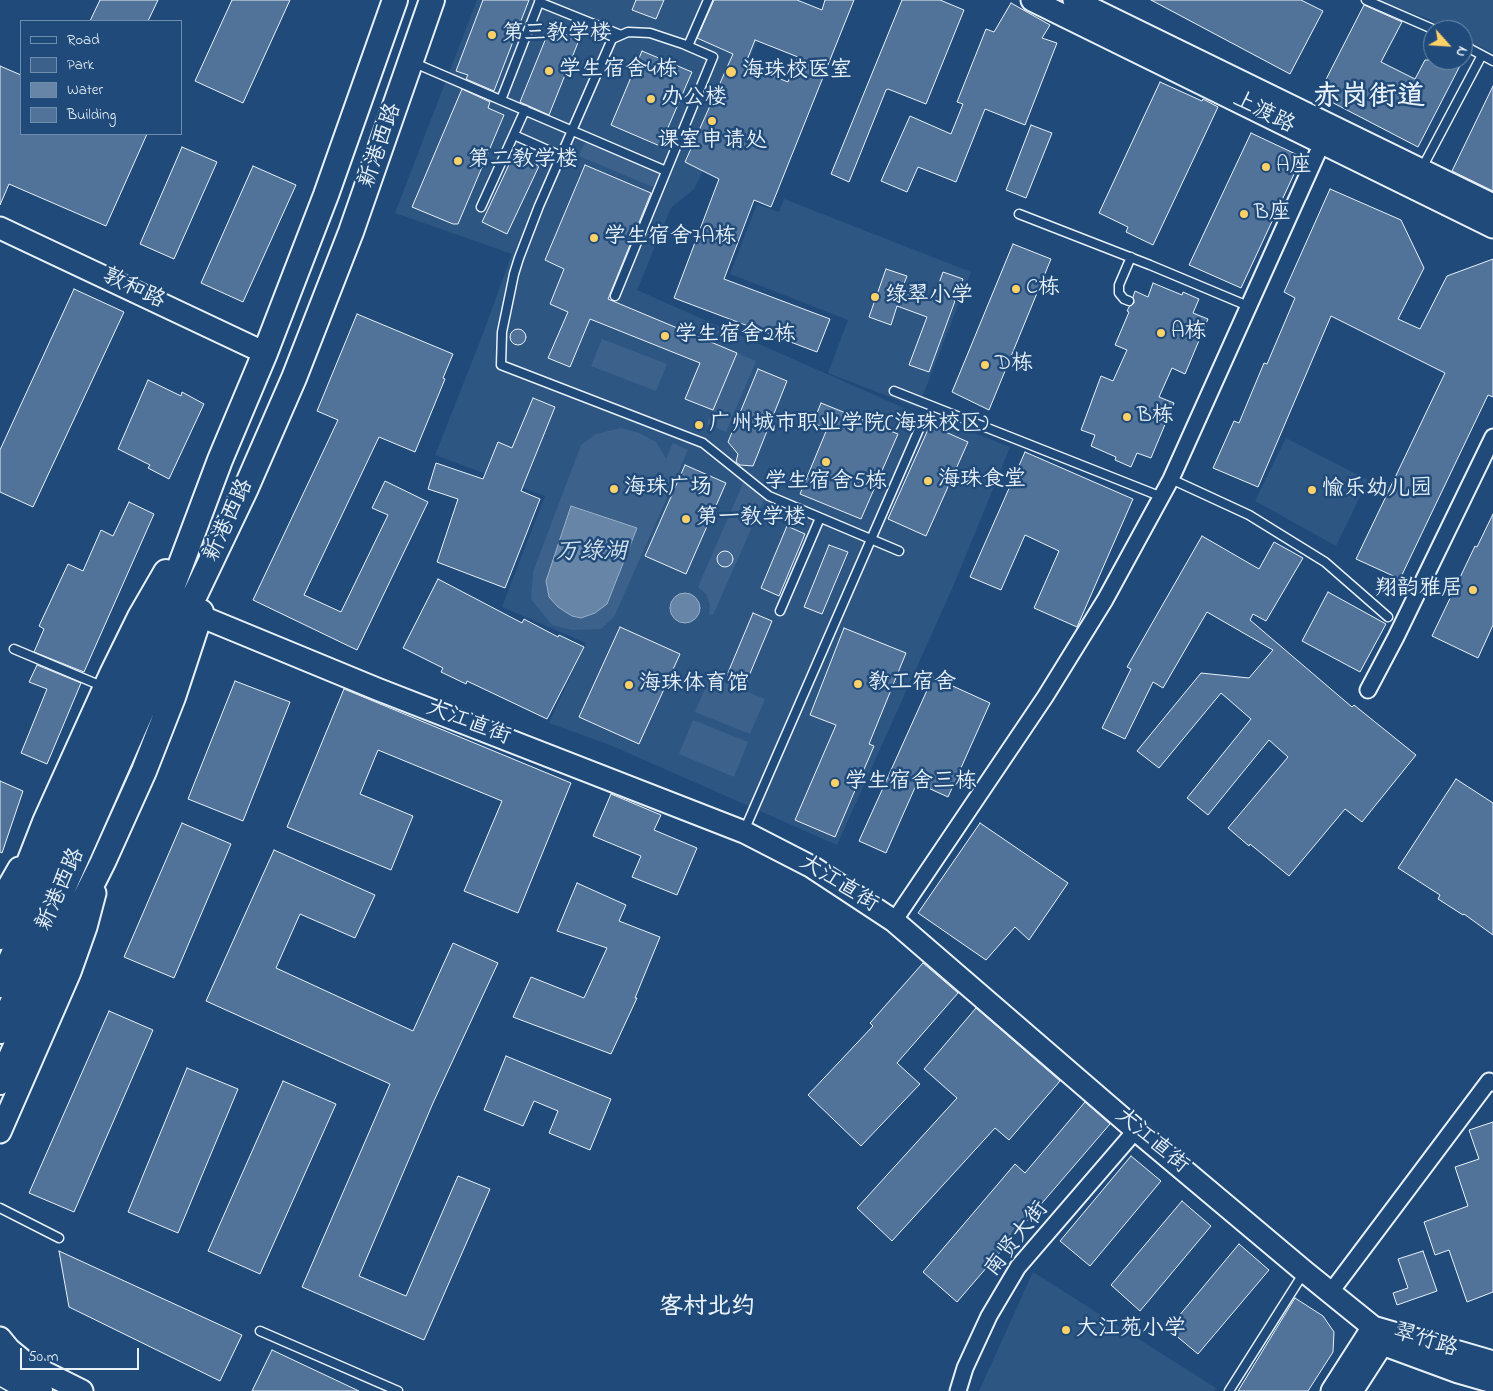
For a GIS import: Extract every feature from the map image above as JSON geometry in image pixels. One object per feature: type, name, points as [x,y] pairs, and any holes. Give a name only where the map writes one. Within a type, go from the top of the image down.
[{"type":"highway","points":[[0,1368],[7,1374],[38,1391]]},
{"type":"main road","name":"新港西路","points":[[0,1031],[47,900],[220,460],[265,353],[341,156],[395,0]]},
{"type":"main road","name":"新港西路","points":[[0,985],[47,900],[166,656],[267,442],[310,339],[354,224],[432,0]]},
{"type":"main road","points":[[0,937],[45,822],[106,688],[148,602],[194,529]]},
{"type":"main road","points":[[0,1082],[74,918],[103,862],[144,771],[173,697],[200,616],[219,545]]},
{"type":"street","name":"上渡路","points":[[1032,0],[1493,227]]},
{"type":"street","name":"上渡路","points":[[1074,0],[1493,204]]},
{"type":"street","points":[[894,921],[1045,697],[1105,600],[1171,479],[1322,143]]},
{"type":"street","name":"敦和路","points":[[0,228],[265,353]]},
{"type":"street","points":[[1368,690],[1396,637],[1493,437]]},
{"type":"street","name":"大江直街","points":[[200,616],[395,696],[744,832],[812,867],[894,921],[1136,1130],[1304,1272],[1382,1334]]},
{"type":"street","points":[[0,901],[45,822]]},
{"type":"street","points":[[0,1132],[70,972],[86,927],[103,862]]},
{"type":"street","points":[[1330,1293],[1489,1082],[1493,1084]]},
{"type":"street","name":"南贤大街","points":[[958,1391],[965,1368],[989,1316],[1018,1266],[1136,1130]]},
{"type":"street","points":[[1332,1391],[1382,1334]]},
{"type":"street","points":[[1352,1391],[1382,1334]]},
{"type":"street","name":"翠竹路","points":[[1382,1334],[1493,1362]]},
{"type":"street","name":"翠竹路","points":[[1382,1334],[1458,1372],[1493,1382]]},
{"type":"street","points":[[0,1338],[9,1349],[26,1363],[82,1391]]},
{"type":"lane","points":[[688,46],[708,0]]},
{"type":"lane","points":[[1366,0],[1423,25]]},
{"type":"lane","points":[[501,100],[539,1],[621,35]]},
{"type":"lane","points":[[615,296],[713,57],[650,33],[628,32],[612,40],[533,220],[514,274],[502,332],[501,365],[703,443],[769,496],[899,551]]},
{"type":"lane","points":[[1473,50],[1493,61]]},
{"type":"lane","points":[[1421,170],[1482,55]]},
{"type":"lane","points":[[411,62],[666,171]]},
{"type":"lane","points":[[481,207],[525,110]]},
{"type":"lane","points":[[514,135],[561,156]]},
{"type":"lane","points":[[1019,214],[1131,257],[1248,306]]},
{"type":"lane","points":[[1129,301],[1124,299],[1119,293],[1119,285],[1131,257]]},
{"type":"lane","points":[[894,391],[1162,496]]},
{"type":"lane","points":[[744,832],[920,427]]},
{"type":"lane","points":[[1171,479],[1249,515],[1324,562],[1388,617]]},
{"type":"lane","points":[[780,611],[820,518]]},
{"type":"lane","points":[[14,649],[106,688]]},
{"type":"lane","points":[[0,1208],[60,1238]]},
{"type":"lane","points":[[1229,1391],[1304,1272]]},
{"type":"lane","points":[[260,1331],[398,1391]]},
{"type":"shaded area","name":"广州城市职业学院(海珠校区)","points":[[477,0],[774,0],[711,154],[694,189],[671,208],[637,290],[913,412],[1010,447],[955,582],[837,845],[610,745],[549,723],[586,643],[502,607],[545,496],[435,455],[512,254],[395,213]]},
{"type":"shaded area","points":[[1376,0],[1493,0],[1493,53],[1473,44],[1473,20],[1429,19]]},
{"type":"shaded area","name":"绿翠小学","points":[[784,199],[971,272],[918,408],[828,373],[848,320],[730,274],[757,204],[779,212]]},
{"type":"shaded area","name":"愉乐幼儿园","points":[[1286,438],[1368,480],[1336,546],[1255,501]]},
{"type":"shaded area","name":"大江苑小学","points":[[1033,1272],[1216,1388],[1214,1391],[979,1391]]},
{"type":"green space","points":[[586,140],[660,172],[653,187],[579,156]]},
{"type":"green space","points":[[602,339],[667,364],[656,391],[591,366]]},
{"type":"green space","points":[[737,353],[756,361],[726,432],[707,424]]},
{"type":"green space","points":[[621,428],[639,433],[656,442],[666,459],[673,443],[688,450],[614,617],[601,629],[572,630],[552,625],[531,599],[533,572],[581,445],[596,434]]},
{"type":"green space","points":[[744,481],[764,500],[713,615],[709,614],[710,605],[706,594],[698,587]]},
{"type":"green space","points":[[710,677],[765,699],[750,734],[695,712]]},
{"type":"green space","points":[[693,720],[748,742],[734,777],[679,754]]},
{"type":"water","name":"万绿湖","points":[[571,506],[637,528],[607,604],[595,613],[581,618],[572,616],[558,607],[549,597],[546,581]]},
{"type":"water","points":[[685,593],[696,597],[700,608],[696,619],[685,623],[674,619],[670,608],[674,597]]},
{"type":"building","points":[[100,0],[158,0],[148,20],[90,20]]},
{"type":"building","points":[[232,0],[290,0],[243,103],[195,81]]},
{"type":"building","name":"第三教学楼","points":[[483,0],[529,0],[494,91],[466,79],[468,75],[456,71]]},
{"type":"building","points":[[636,0],[664,0],[656,19],[632,10]]},
{"type":"building","points":[[714,0],[797,0],[822,10],[825,0],[854,0],[771,207],[754,200],[724,279],[830,319],[817,352],[674,298],[719,179],[685,162],[733,54],[697,38]],"holes":[[[755,40],[798,57],[788,82],[745,65]]]},
{"type":"building","points":[[902,0],[940,0],[964,10],[926,104],[888,89],[886,90],[849,182],[831,174]]},
{"type":"building","points":[[1151,0],[1301,0],[1323,11],[1290,74]]},
{"type":"building","points":[[1011,3],[1050,25],[1042,38],[1057,43],[1025,125],[985,109],[956,182],[918,167],[907,192],[881,181],[910,116],[951,134],[963,104],[957,102],[986,29],[994,32]]},
{"type":"building","points":[[1364,5],[1402,22],[1381,62],[1415,79],[1423,64],[1423,70],[1458,70],[1418,147],[1318,95]]},
{"type":"building","name":"学生宿舍4栋","points":[[550,28],[579,40],[549,115],[520,102]]},
{"type":"building","name":"办公楼","points":[[642,51],[692,72],[660,146],[611,125]]},
{"type":"building","points":[[0,66],[20,75],[20,135],[147,135],[106,226],[9,184],[0,205]]},
{"type":"building","points":[[1160,82],[1218,107],[1153,245],[1126,232],[1128,227],[1099,213]]},
{"type":"building","points":[[1493,86],[1493,191],[1452,171]]},
{"type":"building","name":"第二教学楼","points":[[462,89],[490,102],[488,108],[504,115],[458,224],[453,224],[412,207]]},
{"type":"building","points":[[1031,125],[1052,133],[1026,198],[1006,190]]},
{"type":"building","points":[[1251,133],[1302,157],[1241,288],[1189,265]]},
{"type":"building","points":[[182,147],[217,162],[174,259],[140,244]]},
{"type":"building","points":[[514,154],[539,166],[507,234],[482,222]]},
{"type":"building","points":[[585,165],[651,193],[608,299],[737,353],[713,410],[685,399],[700,363],[590,319],[570,367],[548,358],[568,312],[550,304],[564,269],[545,260]]},
{"type":"building","points":[[253,166],[296,185],[243,302],[201,283]]},
{"type":"building","points":[[1330,189],[1401,220],[1424,268],[1398,319],[1420,329],[1447,276],[1493,259],[1493,397],[1488,395],[1400,579],[1356,559],[1445,373],[1331,316],[1258,487],[1213,468],[1234,421],[1239,423],[1264,363],[1267,364],[1295,298],[1284,292]]},
{"type":"building","points":[[1013,244],[1051,259],[989,410],[952,392]]},
{"type":"building","points":[[886,269],[907,276],[902,289],[933,300],[943,272],[963,279],[929,372],[909,365],[927,317],[897,306],[891,325],[869,317]]},
{"type":"building","points":[[1153,283],[1182,295],[1183,292],[1199,299],[1193,313],[1208,319],[1185,374],[1172,368],[1159,397],[1174,403],[1151,458],[1137,453],[1131,467],[1115,460],[1116,457],[1091,446],[1095,435],[1081,430],[1101,376],[1113,381],[1127,350],[1115,345],[1129,312],[1127,311],[1134,303],[1135,291],[1148,297]]},
{"type":"building","points":[[74,289],[124,312],[33,507],[0,492],[0,450]]},
{"type":"building","points":[[357,314],[453,354],[443,378],[445,379],[415,452],[379,437],[304,595],[341,612],[388,515],[372,508],[385,481],[428,502],[357,650],[253,600],[338,420],[317,411]]},
{"type":"building","points":[[518,329],[526,337],[518,345],[510,337]]},
{"type":"building","points":[[758,369],[787,381],[753,466],[740,465],[736,462],[738,454],[728,442]]},
{"type":"building","points":[[148,380],[181,396],[182,392],[204,404],[169,479],[148,468],[150,465],[118,449]]},
{"type":"building","points":[[533,398],[555,407],[521,491],[540,499],[505,588],[437,562],[458,499],[428,489],[436,463],[483,479],[498,442],[512,448]]},
{"type":"building","points":[[821,403],[898,434],[861,519],[800,494],[827,429],[813,423]]},
{"type":"building","name":"海珠食堂","points":[[930,425],[968,442],[926,536],[888,519]]},
{"type":"building","points":[[1025,452],[1133,499],[1077,627],[1034,608],[1059,551],[1025,535],[1001,590],[970,577]]},
{"type":"building","name":"第一教学楼","points":[[685,465],[726,483],[686,574],[645,556]]},
{"type":"building","points":[[129,502],[154,514],[84,672],[34,652],[44,629],[39,626],[68,564],[83,571],[101,530],[113,536]]},
{"type":"building","name":"翔韵雅居","points":[[1493,514],[1493,625],[1478,658],[1432,636],[1475,546],[1477,547]]},
{"type":"building","points":[[787,526],[805,534],[779,596],[761,588]]},
{"type":"building","points":[[1202,536],[1259,569],[1274,542],[1303,558],[1266,621],[1253,614],[1250,620],[1352,707],[1354,705],[1416,755],[1362,822],[1345,809],[1289,876],[1228,828],[1288,757],[1269,740],[1208,815],[1187,798],[1251,719],[1221,693],[1159,768],[1137,751],[1201,673],[1249,678],[1273,650],[1207,612],[1163,688],[1153,682],[1125,739],[1102,728],[1131,669],[1127,667]]},
{"type":"building","points":[[829,545],[848,552],[822,614],[804,607]]},
{"type":"building","points":[[725,551],[733,559],[725,567],[717,559]]},
{"type":"building","points":[[438,579],[522,623],[524,619],[558,637],[559,635],[584,647],[547,719],[467,681],[466,684],[441,672],[443,668],[403,648]]},
{"type":"building","points":[[1328,592],[1386,624],[1360,672],[1302,641]]},
{"type":"building","points":[[753,613],[772,621],[746,683],[727,675]]},
{"type":"building","name":"海珠体育馆","points":[[620,627],[680,654],[639,744],[579,717]]},
{"type":"building","points":[[844,628],[906,653],[869,744],[874,746],[835,837],[795,820],[836,725],[810,715]]},
{"type":"building","points":[[37,665],[81,683],[47,764],[21,753],[47,689],[29,682]]},
{"type":"building","points":[[933,677],[990,703],[948,797],[917,783],[886,853],[859,841]]},
{"type":"building","points":[[235,681],[290,702],[243,821],[188,799]]},
{"type":"building","points":[[344,689],[571,783],[518,913],[464,891],[502,801],[378,750],[360,794],[413,816],[391,870],[287,827]]},
{"type":"building","points":[[1456,779],[1493,803],[1493,935],[1464,914],[1438,899],[1440,895],[1398,868]]},
{"type":"building","points":[[0,781],[23,791],[2,853],[0,852]]},
{"type":"building","points":[[611,794],[661,815],[654,830],[697,848],[677,895],[632,877],[641,856],[593,836]]},
{"type":"building","points":[[182,823],[231,844],[174,978],[124,957]]},
{"type":"building","points":[[980,823],[1068,883],[1029,940],[1015,927],[986,960],[918,913]]},
{"type":"building","points":[[274,850],[375,895],[355,938],[300,914],[276,968],[413,1031],[453,943],[498,963],[433,1103],[359,1276],[406,1296],[458,1176],[490,1189],[424,1340],[302,1287],[390,1084],[206,1001]]},
{"type":"building","points":[[577,883],[626,905],[619,921],[660,937],[635,998],[637,998],[611,1054],[513,1017],[531,977],[584,998],[607,948],[557,931]]},
{"type":"building","points":[[923,963],[958,993],[897,1063],[920,1084],[861,1146],[808,1095],[873,1026],[870,1023]]},
{"type":"building","points":[[976,1008],[1060,1081],[1009,1140],[995,1128],[892,1241],[857,1208],[957,1098],[924,1069]]},
{"type":"building","points":[[109,1011],[153,1030],[74,1212],[29,1193]]},
{"type":"building","points":[[506,1056],[611,1099],[590,1150],[549,1133],[558,1111],[534,1101],[523,1126],[484,1110]]},
{"type":"building","points":[[187,1068],[238,1089],[178,1233],[128,1212]]},
{"type":"building","points":[[283,1081],[336,1104],[260,1274],[208,1251]]},
{"type":"building","points":[[1085,1102],[1110,1124],[957,1302],[923,1272],[1015,1164],[1025,1173]]},
{"type":"building","points":[[1493,1122],[1493,1292],[1467,1302],[1449,1250],[1435,1255],[1424,1222],[1468,1206],[1455,1167],[1479,1159],[1469,1130]]},
{"type":"building","points":[[1131,1156],[1161,1181],[1090,1266],[1060,1241]]},
{"type":"building","points":[[1182,1201],[1211,1226],[1140,1311],[1111,1285]]},
{"type":"building","points":[[1239,1244],[1269,1270],[1198,1354],[1168,1329]]},
{"type":"building","points":[[59,1251],[242,1335],[220,1381],[69,1307]]},
{"type":"building","points":[[1423,1251],[1437,1291],[1397,1305],[1393,1293],[1408,1288],[1398,1259]]},
{"type":"building","points":[[1295,1298],[1323,1316],[1334,1332],[1333,1352],[1308,1391],[1238,1391]]},
{"type":"building","points":[[272,1350],[359,1391],[252,1391]]},
{"type":"place","name":"第三教学楼","points":[[492,35]]},
{"type":"place","name":"学生宿舍4栋","points":[[549,71]]},
{"type":"place","name":"海珠校医室","points":[[731,72]]},
{"type":"place","name":"办公楼","points":[[651,99]]},
{"type":"place","name":"课室申请处","points":[[712,121]]},
{"type":"place","name":"第二教学楼","points":[[458,161]]},
{"type":"place","name":"A座","points":[[1266,167]]},
{"type":"place","name":"B座","points":[[1244,214]]},
{"type":"place","name":"学生宿舍7A栋","points":[[594,238]]},
{"type":"place","name":"C栋","points":[[1016,289]]},
{"type":"place","name":"绿翠小学","points":[[875,297]]},
{"type":"place","name":"A栋","points":[[1161,333]]},
{"type":"place","name":"学生宿舍2栋","points":[[665,336]]},
{"type":"place","name":"D栋","points":[[985,365]]},
{"type":"place","name":"B栋","points":[[1127,417]]},
{"type":"place","name":"广州城市职业学院(海珠校区)","points":[[699,425]]},
{"type":"place","name":"学生宿舍5栋","points":[[826,462]]},
{"type":"place","name":"海珠食堂","points":[[928,481]]},
{"type":"place","name":"海珠广场","points":[[614,489]]},
{"type":"place","name":"愉乐幼儿园","points":[[1312,490]]},
{"type":"place","name":"第一教学楼","points":[[686,519]]},
{"type":"place","name":"翔韵雅居","points":[[1473,590]]},
{"type":"place","name":"教工宿舍","points":[[858,684]]},
{"type":"place","name":"海珠体育馆","points":[[629,685]]},
{"type":"place","name":"学生宿舍三栋","points":[[835,783]]},
{"type":"place","name":"大江苑小学","points":[[1066,1330]]},
{"type":"district","name":"赤岗街道","points":[[1369,99]]},
{"type":"district","name":"客村北约","points":[[707,1309]]}]
